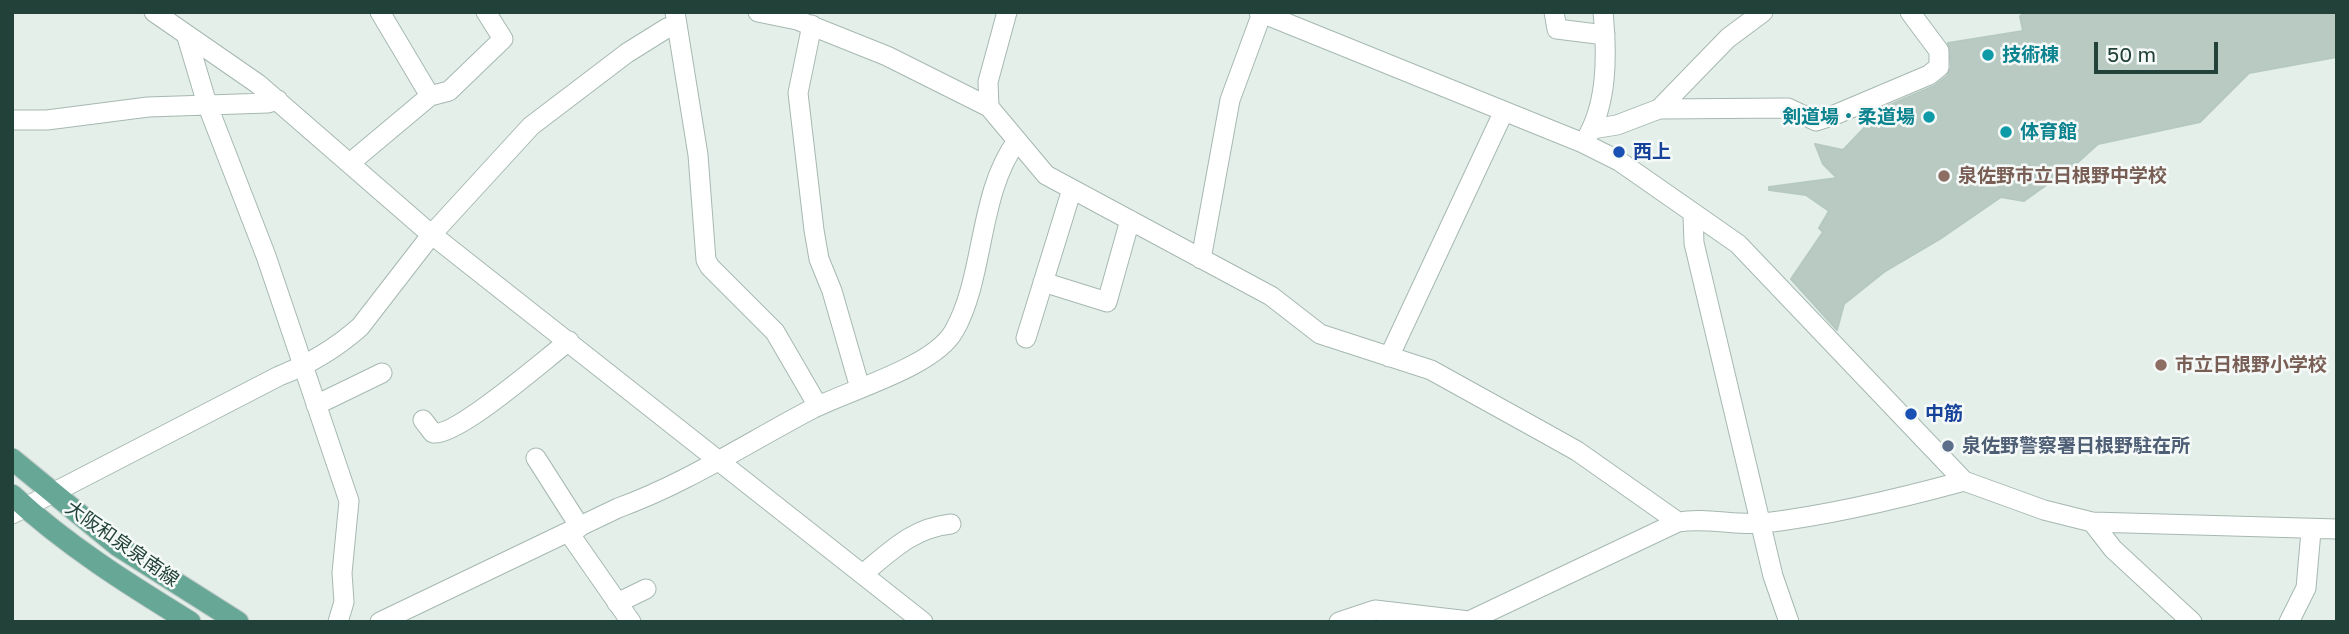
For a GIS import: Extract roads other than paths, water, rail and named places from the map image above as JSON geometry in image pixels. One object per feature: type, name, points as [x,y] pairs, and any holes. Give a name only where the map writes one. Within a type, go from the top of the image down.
[{"type":"main road","name":"大阪和泉泉南線","points":[[12,459],[118,546],[237,622]]},
{"type":"main road","name":"大阪和泉泉南線","points":[[16,505],[125,582],[190,622]]},
{"type":"street","points":[[154,12],[278,100],[432,234],[923,622]]},
{"type":"street","points":[[380,12],[429,96]]},
{"type":"street","points":[[350,163],[429,96],[449,91],[503,39],[486,12]]},
{"type":"street","points":[[758,12],[812,25],[887,56],[989,107],[1046,175],[1271,296],[1320,334],[1431,370],[1577,451],[1678,522]]},
{"type":"street","points":[[989,107],[988,82],[1007,12]]},
{"type":"street","points":[[1554,12],[1557,29],[1605,35]]},
{"type":"street","points":[[1588,136],[1607,52],[1603,12]]},
{"type":"street","points":[[1659,109],[1728,38],[1763,12]]},
{"type":"street","points":[[1588,136],[1659,109],[1788,108],[1816,121],[1832,116],[1929,75],[1939,67],[1939,51],[1910,12]]},
{"type":"street","points":[[1201,258],[1230,100],[1261,13],[1299,20],[1504,111],[1588,136],[1693,215],[1738,244],[1964,481],[1995,495],[2092,522],[2312,531],[2337,529]]},
{"type":"street","points":[[16,505],[50,492],[279,376],[319,359],[360,327],[432,234],[531,126],[627,52],[676,20]]},
{"type":"street","points":[[676,20],[698,155],[706,260],[775,332],[818,406]]},
{"type":"street","points":[[812,25],[798,93],[814,230],[818,260],[832,291],[860,388]]},
{"type":"street","points":[[187,37],[207,104],[266,256],[349,501],[342,573],[344,602],[338,622]]},
{"type":"street","points":[[12,120],[47,120],[148,107],[268,103],[278,100]]},
{"type":"street","points":[[1389,357],[1504,111]]},
{"type":"street","points":[[380,622],[652,496],[818,406],[915,363],[953,334],[963,314],[997,182],[1017,141]]},
{"type":"street","points":[[1026,338],[1072,189]]},
{"type":"street","points":[[1693,215],[1694,243],[1760,523],[1773,576],[1789,622]]},
{"type":"street","points":[[1043,282],[1107,302],[1130,220]]},
{"type":"street","points":[[423,419],[433,433],[445,433],[478,412],[569,341]]},
{"type":"street","points":[[316,405],[382,373]]},
{"type":"street","points":[[535,459],[617,603],[631,622]]},
{"type":"street","points":[[1339,622],[1375,610],[1469,621],[1678,522],[1696,519],[1760,523],[1869,507],[1964,481]]},
{"type":"street","points":[[2092,522],[2113,549],[2192,622]]},
{"type":"street","points":[[864,573],[893,549],[927,527],[951,524]]},
{"type":"street","points":[[2289,622],[2306,588],[2312,531]]},
{"type":"street","points":[[617,603],[646,589]]},
{"type":"place","name":"技術棟","points":[[1988,55]]},
{"type":"place","name":"剣道場・柔道場","points":[[1929,117]]},
{"type":"place","name":"体育館","points":[[2006,132]]},
{"type":"place","name":"西上","points":[[1619,152]]},
{"type":"place","name":"泉佐野市立日根野中学校","points":[[1944,176]]},
{"type":"place","name":"市立日根野小学校","points":[[2161,365]]},
{"type":"place","name":"中筋","points":[[1911,414]]},
{"type":"place","name":"泉佐野警察署日根野駐在所","points":[[1948,446]]}]
